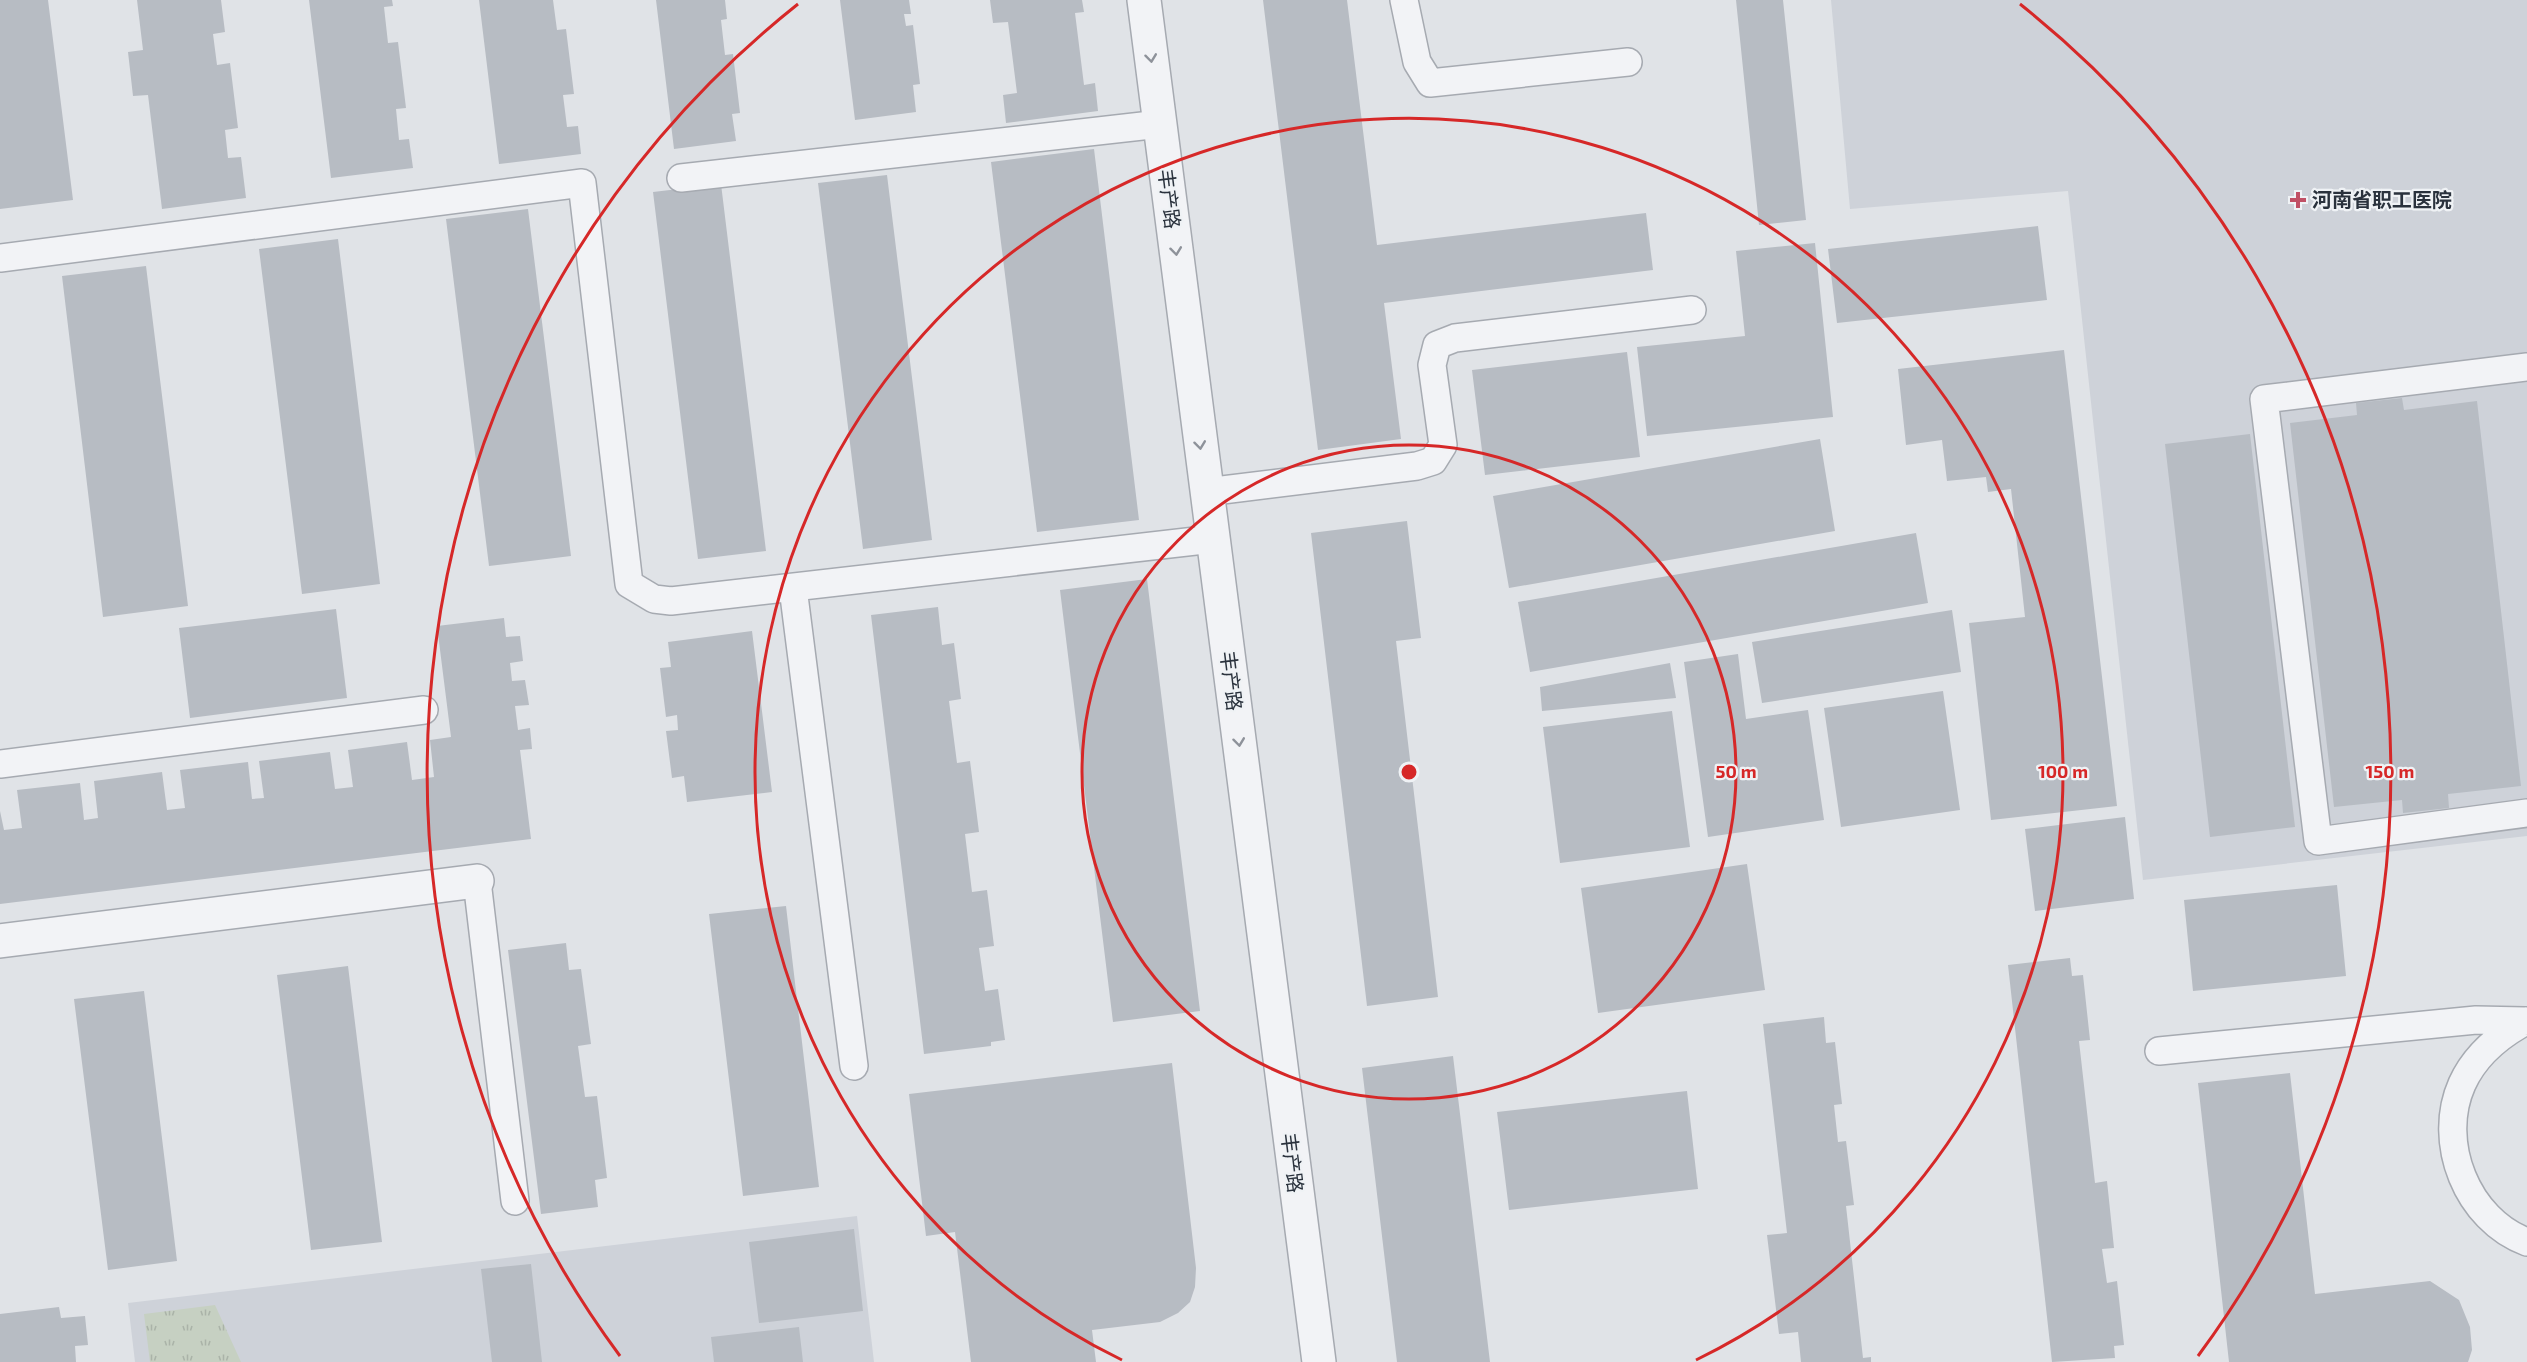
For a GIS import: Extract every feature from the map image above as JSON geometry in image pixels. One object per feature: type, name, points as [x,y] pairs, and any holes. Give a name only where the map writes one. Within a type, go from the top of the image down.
[{"type":"street","name":"丰产路","points":[[1144,0],[1319,1362]]},
{"type":"street","points":[[0,940],[477,882]]},
{"type":"lane","points":[[1404,0],[1417,62],[1430,82],[1628,62]]},
{"type":"lane","points":[[681,178],[1160,124]]},
{"type":"lane","points":[[0,258],[582,183],[629,584],[654,599],[671,602],[1213,539]]},
{"type":"lane","points":[[1206,492],[1416,466],[1433,461],[1443,444],[1432,365],[1437,345],[1455,338],[1692,310]]},
{"type":"lane","points":[[2527,367],[2264,399],[2318,841],[2527,813]]},
{"type":"lane","points":[[793,588],[854,1065]]},
{"type":"lane","points":[[0,764],[424,710]]},
{"type":"lane","points":[[477,882],[515,1201]]},
{"type":"lane","points":[[2158,1051],[2476,1020],[2526,1021]]},
{"type":"lane","points":[[2526,1021],[2499,1037],[2477,1059],[2462,1085],[2454,1115],[2454,1146],[2461,1176],[2476,1203],[2498,1225],[2527,1242]]},
{"type":"shaded area","points":[[1831,0],[2527,0],[2527,836],[2143,880],[2068,191],[1850,209]]},
{"type":"shaded area","points":[[857,1216],[874,1362],[135,1362],[128,1303]]},
{"type":"green space","points":[[215,1305],[241,1362],[150,1362],[144,1314]]},
{"type":"building","points":[[0,0],[48,0],[73,200],[0,209]]},
{"type":"building","points":[[137,0],[221,0],[225,32],[213,34],[217,65],[230,63],[238,128],[225,130],[228,158],[241,157],[246,198],[162,209],[148,95],[133,96],[128,52],[143,50]]},
{"type":"building","points":[[309,0],[392,0],[393,6],[384,7],[388,43],[398,42],[406,108],[396,109],[399,140],[409,139],[413,168],[331,178]]},
{"type":"building","points":[[479,0],[553,0],[557,30],[566,29],[574,94],[563,95],[567,127],[578,126],[581,154],[499,164]]},
{"type":"building","points":[[656,0],[725,0],[727,19],[721,20],[725,55],[733,54],[740,113],[732,114],[736,141],[674,149]]},
{"type":"building","points":[[840,0],[909,0],[911,14],[904,14],[906,26],[913,25],[920,84],[913,85],[916,112],[855,120]]},
{"type":"building","points":[[990,0],[1082,0],[1084,12],[1075,13],[1084,85],[1095,83],[1098,111],[1006,123],[1003,95],[1017,93],[1008,22],[993,23]]},
{"type":"building","points":[[1263,0],[1347,0],[1377,245],[1646,213],[1653,270],[1384,303],[1401,439],[1318,450]]},
{"type":"building","points":[[1736,0],[1783,0],[1806,220],[1759,225]]},
{"type":"building","points":[[1094,149],[1139,520],[1037,532],[991,162]]},
{"type":"building","points":[[887,175],[932,540],[863,549],[818,183]]},
{"type":"building","points":[[721,184],[766,551],[698,559],[653,192]]},
{"type":"building","points":[[528,209],[571,556],[489,566],[446,219]]},
{"type":"building","points":[[2038,226],[2047,300],[1837,323],[1828,249]]},
{"type":"building","points":[[338,239],[380,584],[302,594],[259,249]]},
{"type":"building","points":[[1815,243],[1833,417],[1647,436],[1637,347],[1745,336],[1736,251]]},
{"type":"building","points":[[146,266],[188,606],[103,617],[62,276]]},
{"type":"building","points":[[2064,350],[2117,806],[1991,820],[1969,623],[2025,617],[2011,489],[1988,492],[1986,477],[1947,481],[1942,440],[1906,445],[1898,369]]},
{"type":"building","points":[[1627,352],[1640,457],[1485,475],[1472,370]]},
{"type":"building","points":[[2402,398],[2404,410],[2477,401],[2521,786],[2448,794],[2449,808],[2403,813],[2402,800],[2334,807],[2290,423],[2357,415],[2356,403]]},
{"type":"building","points":[[2250,434],[2295,827],[2210,837],[2165,444]]},
{"type":"building","points":[[1820,439],[1835,531],[1509,588],[1493,496]]},
{"type":"building","points":[[1407,521],[1421,638],[1396,641],[1438,997],[1367,1006],[1311,533]]},
{"type":"building","points":[[1916,533],[1928,603],[1530,672],[1518,602]]},
{"type":"building","points":[[1147,579],[1200,1011],[1113,1022],[1060,590]]},
{"type":"building","points":[[938,607],[942,645],[954,643],[961,699],[949,701],[957,763],[970,761],[979,832],[965,834],[972,892],[987,890],[994,946],[979,948],[985,991],[998,989],[1005,1040],[991,1042],[991,1046],[924,1054],[871,615]]},
{"type":"building","points":[[336,609],[347,698],[190,718],[179,628]]},
{"type":"building","points":[[1952,610],[1961,672],[1762,703],[1752,642]]},
{"type":"building","points":[[504,618],[506,637],[520,636],[523,661],[510,663],[512,681],[525,680],[529,705],[515,706],[518,730],[530,728],[532,749],[520,750],[531,839],[0,904],[0,811],[4,830],[22,828],[17,790],[80,783],[84,820],[98,818],[94,781],[162,772],[167,810],[185,808],[180,770],[248,762],[252,799],[264,798],[259,761],[330,752],[335,789],[353,787],[348,750],[407,742],[412,780],[434,777],[430,740],[451,737],[437,626]]},
{"type":"building","points":[[752,631],[772,792],[687,802],[684,776],[672,778],[666,731],[678,730],[677,715],[666,717],[660,668],[671,667],[668,642]]},
{"type":"building","points":[[1738,654],[1746,719],[1808,710],[1824,820],[1708,837],[1684,662]]},
{"type":"building","points":[[1670,663],[1676,698],[1542,711],[1540,687]]},
{"type":"building","points":[[1943,691],[1960,810],[1841,827],[1824,708]]},
{"type":"building","points":[[1672,711],[1690,847],[1560,863],[1543,727]]},
{"type":"building","points":[[2125,817],[2134,899],[2035,911],[2025,829]]},
{"type":"building","points":[[1747,864],[1765,990],[1598,1013],[1581,888]]},
{"type":"building","points":[[2337,885],[2346,976],[2193,991],[2184,900]]},
{"type":"building","points":[[786,906],[819,1187],[743,1196],[709,914]]},
{"type":"building","points":[[566,943],[569,970],[581,969],[591,1044],[578,1046],[585,1097],[597,1096],[607,1178],[595,1180],[598,1207],[541,1214],[508,950]]},
{"type":"building","points":[[2070,958],[2072,976],[2083,975],[2090,1040],[2079,1041],[2095,1183],[2107,1181],[2114,1248],[2102,1249],[2107,1283],[2117,1281],[2124,1345],[2114,1346],[2115,1358],[2052,1362],[2008,965]]},
{"type":"building","points":[[348,966],[382,1242],[311,1250],[277,975]]},
{"type":"building","points":[[144,991],[177,1261],[108,1270],[74,999]]},
{"type":"building","points":[[1824,1017],[1826,1043],[1835,1042],[1842,1104],[1834,1105],[1838,1142],[1846,1141],[1854,1205],[1846,1206],[1863,1358],[1871,1357],[1871,1362],[1801,1362],[1798,1332],[1779,1334],[1767,1235],[1787,1233],[1763,1024]]},
{"type":"building","points":[[1453,1056],[1490,1362],[1397,1362],[1362,1068]]},
{"type":"building","points":[[1172,1063],[1196,1268],[1195,1287],[1190,1302],[1178,1313],[1160,1322],[1092,1330],[1096,1362],[971,1362],[955,1232],[926,1236],[909,1094]]},
{"type":"building","points":[[2290,1073],[2315,1294],[2430,1281],[2459,1300],[2470,1327],[2472,1350],[2468,1362],[2229,1362],[2198,1083]]},
{"type":"building","points":[[1687,1091],[1698,1189],[1509,1210],[1497,1112]]},
{"type":"building","points":[[854,1229],[863,1311],[759,1323],[749,1242]]},
{"type":"building","points":[[531,1264],[542,1362],[492,1362],[481,1269]]},
{"type":"building","points":[[59,1307],[61,1318],[85,1316],[88,1345],[75,1346],[76,1362],[0,1362],[0,1314]]},
{"type":"building","points":[[799,1327],[803,1362],[714,1362],[711,1337]]},
{"type":"place","name":"河南省职工医院","points":[[2298,200]]}]
